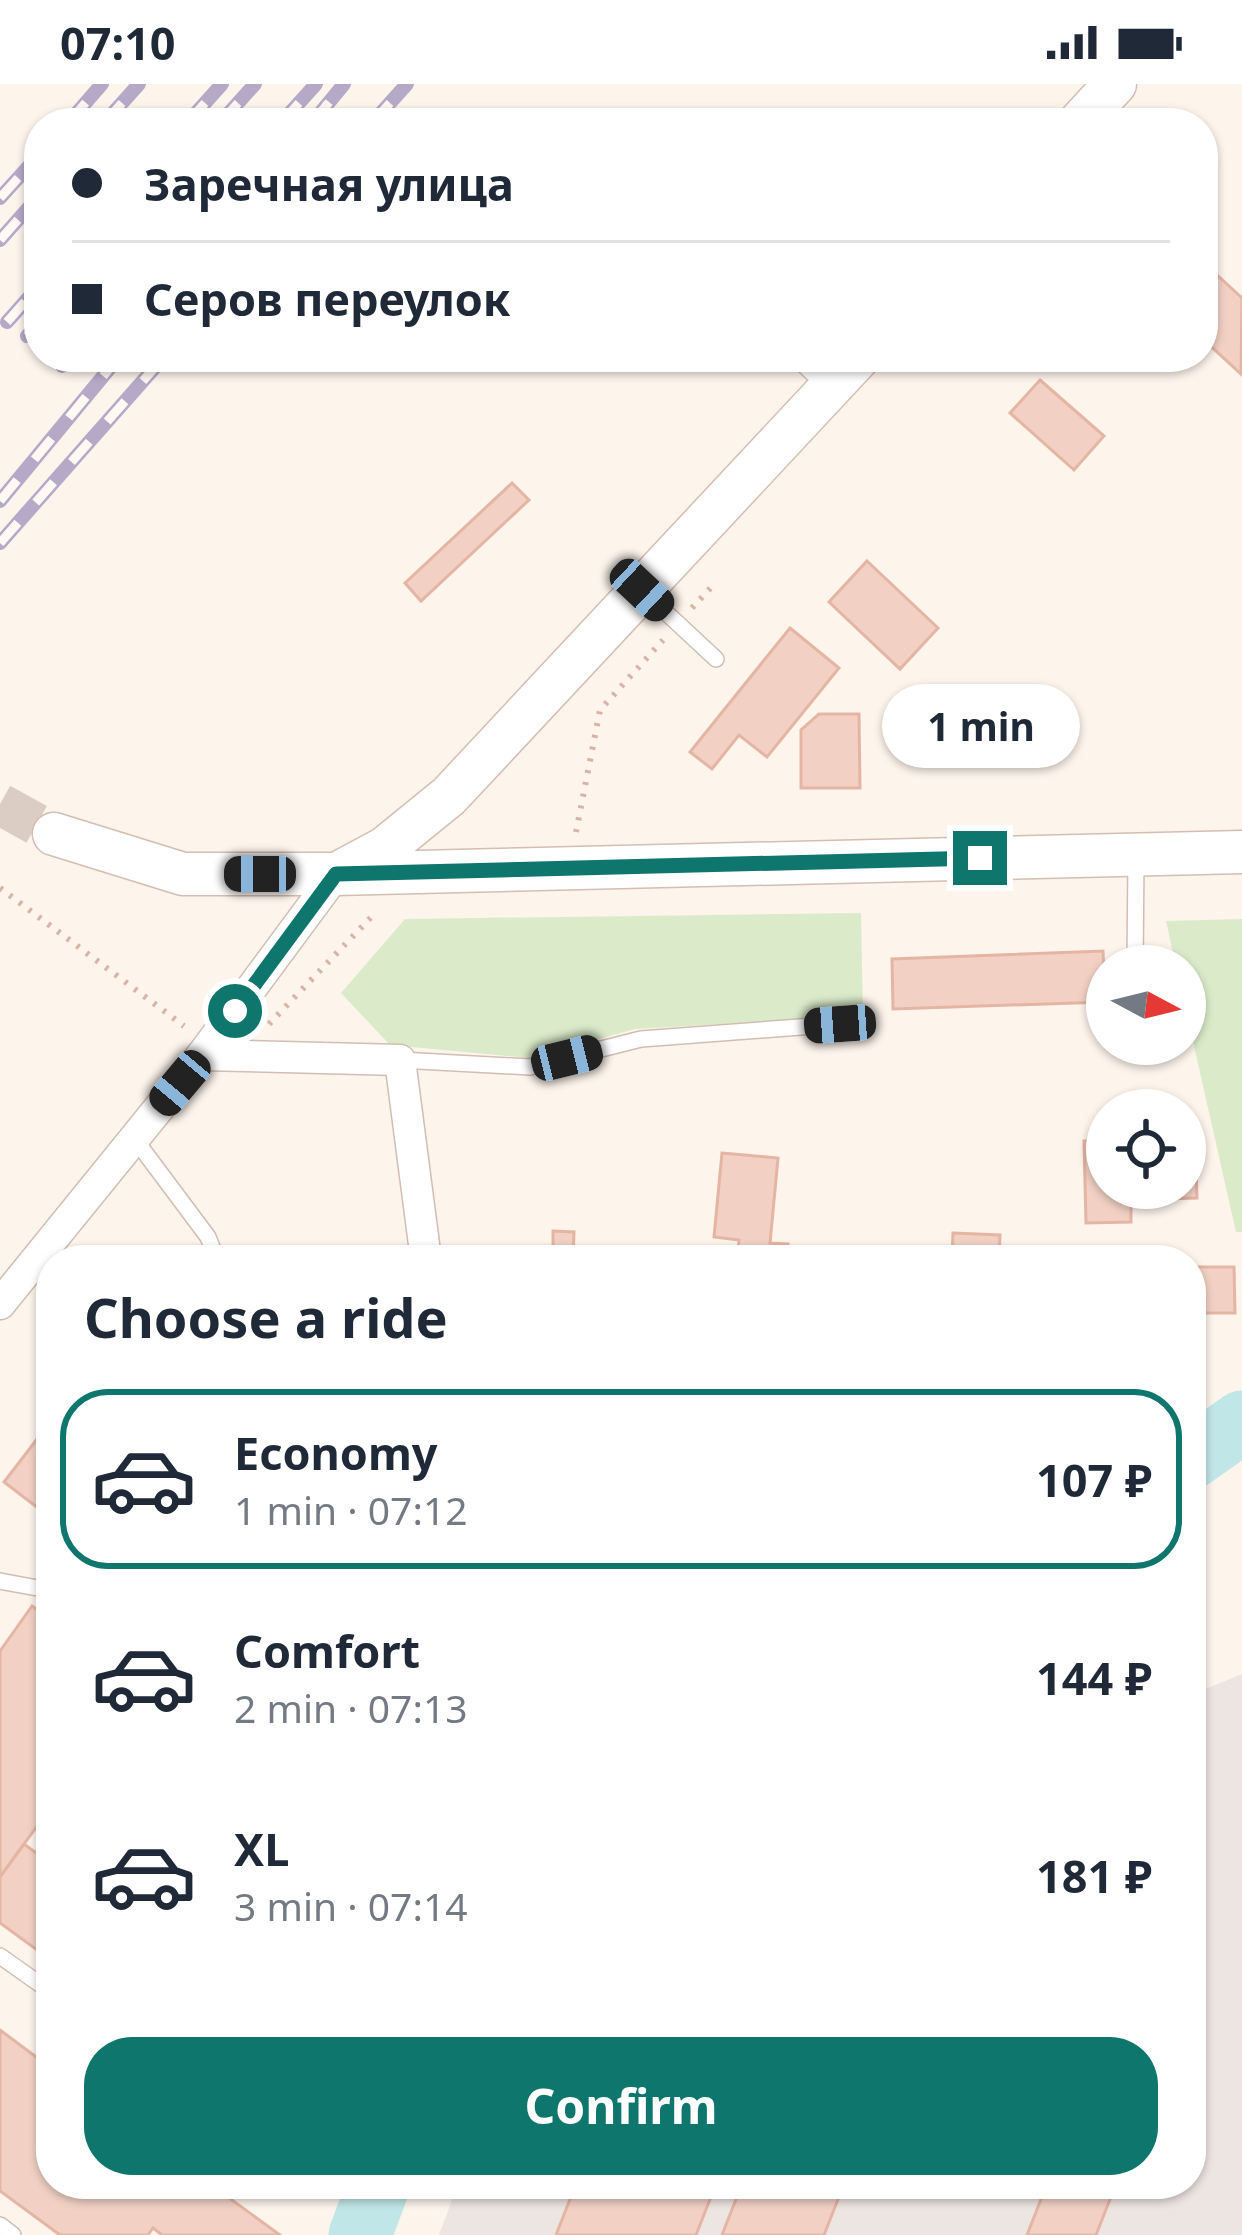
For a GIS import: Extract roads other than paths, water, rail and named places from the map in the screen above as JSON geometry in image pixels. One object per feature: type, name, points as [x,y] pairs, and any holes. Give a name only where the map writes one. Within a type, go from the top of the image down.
[{"type":"main road","points":[[1093,108],[1115,84]]},
{"type":"main road","points":[[336,874],[385,848],[449,796],[845,372]]},
{"type":"main road","points":[[54,834],[183,874],[1242,852]]},
{"type":"street","points":[[48,1245],[206,1050],[336,874]]},
{"type":"street","points":[[206,1050],[400,1060],[424,1245]]},
{"type":"street","points":[[0,1304],[36,1259]]},
{"type":"lane","points":[[811,372],[829,389]]},
{"type":"lane","points":[[642,590],[716,659]]},
{"type":"lane","points":[[1135,945],[1136,854]]},
{"type":"lane","points":[[400,1060],[530,1067],[641,1039],[840,1024]]},
{"type":"lane","points":[[134,1138],[211,1245]]},
{"type":"lane","points":[[0,1581],[36,1588]]},
{"type":"lane","points":[[0,1957],[36,1982]]},
{"type":"lane","points":[[0,2225],[13,2235]]},
{"type":"waterway","points":[[1206,1447],[1242,1422]]},
{"type":"waterway","points":[[360,2235],[373,2199]]},
{"type":"tunnel","points":[[0,804],[54,834]]},
{"type":"railway","points":[[81,108],[102,84]]},
{"type":"railway","points":[[117,108],[139,84]]},
{"type":"railway","points":[[200,108],[222,84]]},
{"type":"railway","points":[[233,108],[255,84]]},
{"type":"railway","points":[[294,108],[316,84]]},
{"type":"railway","points":[[324,108],[344,84]]},
{"type":"railway","points":[[385,108],[407,84]]},
{"type":"railway","points":[[0,198],[24,172]]},
{"type":"railway","points":[[0,240],[24,213]]},
{"type":"railway","points":[[7,322],[24,303]]},
{"type":"railway","points":[[0,501],[107,372]]},
{"type":"railway","points":[[0,543],[151,372]]}]
